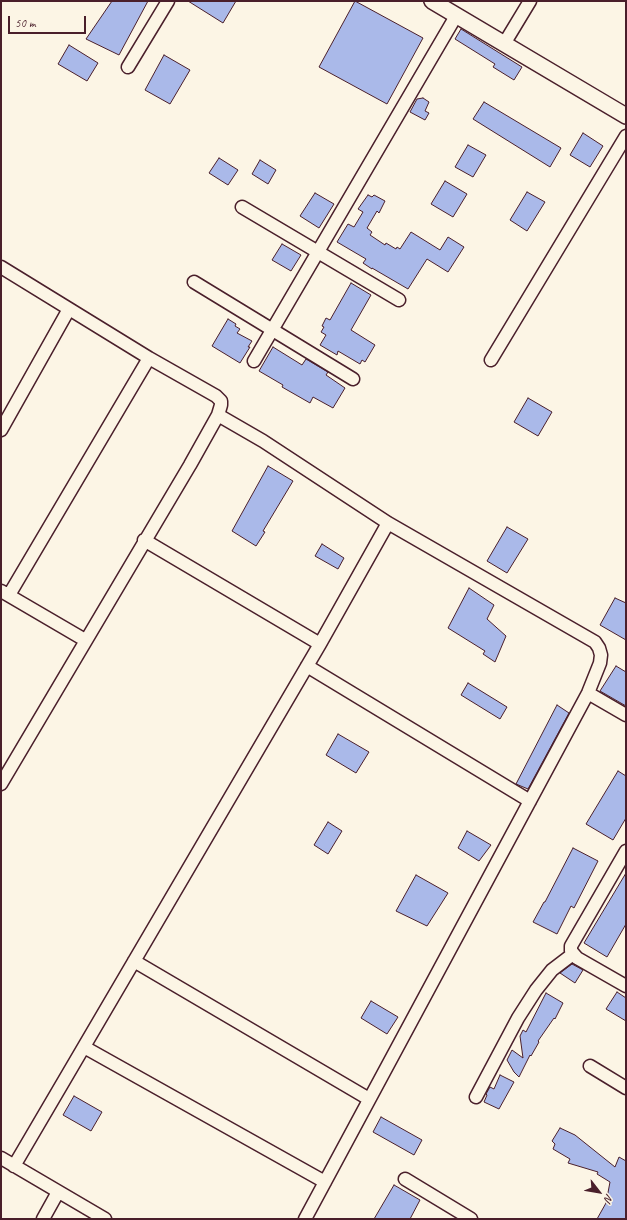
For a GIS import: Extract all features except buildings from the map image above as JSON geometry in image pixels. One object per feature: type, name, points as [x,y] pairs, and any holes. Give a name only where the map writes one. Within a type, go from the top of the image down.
[{"type":"main road","points":[[432,1],[626,116]]},
{"type":"street","points":[[128,67],[168,1]]},
{"type":"street","points":[[504,44],[530,1]]},
{"type":"street","points":[[254,361],[456,16]]},
{"type":"street","points":[[491,360],[626,136]]},
{"type":"street","points":[[242,207],[399,300]]},
{"type":"street","points":[[1,266],[149,358],[219,398],[221,405],[218,415],[190,465],[144,540],[1,784]]},
{"type":"street","points":[[194,282],[353,379]]},
{"type":"street","points":[[1,430],[69,309]]},
{"type":"street","points":[[85,640],[5,593],[149,358]]},
{"type":"street","points":[[218,415],[263,441],[388,524],[595,642],[601,655],[600,663],[588,693],[305,1219]]},
{"type":"street","points":[[14,1166],[320,644],[388,524]]},
{"type":"street","points":[[144,540],[320,644]]},
{"type":"street","points":[[307,666],[530,801]]},
{"type":"street","points":[[588,693],[626,715]]},
{"type":"street","points":[[626,851],[571,946],[571,951],[577,958],[626,986]]},
{"type":"street","points":[[476,1098],[518,1018],[536,990],[552,970],[573,954]]},
{"type":"street","points":[[134,961],[369,1099]]},
{"type":"street","points":[[84,1046],[325,1182]]},
{"type":"street","points":[[590,1066],[626,1088]]},
{"type":"street","points":[[1,1158],[105,1219]]},
{"type":"street","points":[[406,1179],[472,1219]]},
{"type":"street","points":[[43,1219],[58,1192]]}]
